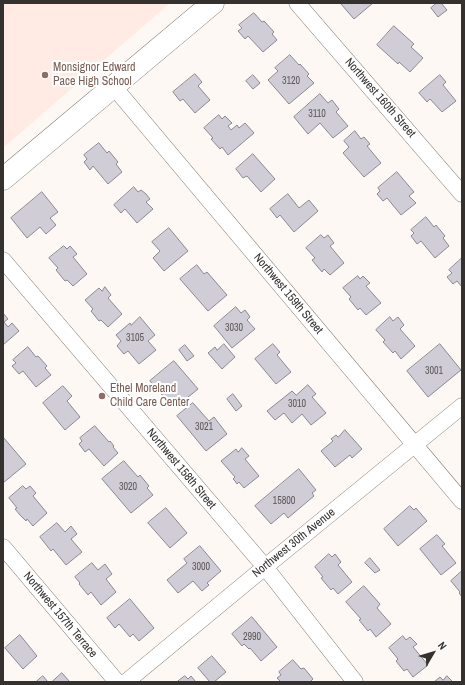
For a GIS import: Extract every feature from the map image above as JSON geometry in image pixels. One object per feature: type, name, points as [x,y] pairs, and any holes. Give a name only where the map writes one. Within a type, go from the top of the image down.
[{"type":"street","points":[[3,179],[213,3]]},
{"type":"street","name":"Northwest 160th Street","points":[[297,3],[462,194]]},
{"type":"street","name":"Northwest 159th Street","points":[[114,87],[462,501]]},
{"type":"street","name":"Northwest 158th Street","points":[[3,260],[265,567],[355,682]]},
{"type":"street","name":"Northwest 30th Avenue","points":[[126,682],[462,406]]},
{"type":"street","name":"Northwest 157th Terrace","points":[[3,547],[117,682]]},
{"type":"shaded area","name":"Monsignor Edward Pace High School","points":[[3,3],[170,3],[3,148]]},
{"type":"building","points":[[373,3],[354,19],[341,4]]},
{"type":"building","points":[[437,3],[441,3],[447,10],[438,17],[431,8]]},
{"type":"building","points":[[254,13],[274,32],[272,34],[277,40],[263,52],[248,36],[245,39],[238,31],[242,28],[239,25]]},
{"type":"building","points":[[394,26],[414,44],[411,47],[423,58],[410,72],[399,62],[398,64],[377,45]]},
{"type":"building","points":[[290,55],[309,74],[307,76],[314,83],[289,104],[268,80],[278,71],[275,68]]},
{"type":"building","points":[[195,74],[202,82],[198,86],[210,100],[195,113],[183,99],[180,101],[173,92]]},
{"type":"building","points":[[253,75],[260,83],[253,89],[246,81]]},
{"type":"building","points":[[440,75],[446,82],[443,85],[456,101],[442,112],[430,99],[427,102],[419,93]]},
{"type":"building","points":[[320,94],[328,103],[332,100],[339,109],[336,112],[348,126],[333,138],[320,123],[308,134],[294,117]]},
{"type":"building","points":[[219,115],[222,119],[225,116],[232,123],[228,126],[231,130],[237,125],[239,128],[245,123],[254,133],[228,155],[222,147],[220,149],[211,139],[213,138],[204,128]]},
{"type":"building","points":[[355,131],[361,139],[364,137],[370,144],[367,146],[381,163],[364,177],[343,153],[349,147],[344,141]]},
{"type":"building","points":[[99,143],[107,153],[109,151],[118,162],[116,164],[122,172],[108,184],[93,166],[90,170],[84,162],[87,159],[84,155]]},
{"type":"building","points":[[253,154],[275,179],[261,192],[247,176],[243,178],[236,169]]},
{"type":"building","points":[[397,172],[414,192],[409,196],[416,203],[401,215],[387,198],[383,201],[377,194],[380,191],[378,188]]},
{"type":"building","points":[[134,187],[138,192],[141,190],[146,194],[150,199],[146,202],[153,209],[137,223],[125,209],[121,213],[114,205]]},
{"type":"building","points":[[42,192],[58,212],[50,218],[56,225],[46,234],[40,227],[27,238],[11,218]]},
{"type":"building","points":[[288,194],[299,208],[309,200],[318,211],[294,232],[280,215],[277,218],[270,209]]},
{"type":"building","points":[[426,217],[434,227],[436,225],[445,236],[443,238],[449,246],[435,258],[421,241],[417,244],[411,236],[414,233],[411,230]]},
{"type":"building","points":[[169,228],[188,251],[164,271],[153,258],[160,251],[152,242]]},
{"type":"building","points":[[321,235],[324,238],[328,235],[334,243],[330,246],[344,263],[330,275],[324,269],[322,272],[312,260],[315,258],[306,248]]},
{"type":"building","points":[[64,246],[67,249],[70,246],[77,254],[73,257],[87,274],[73,286],[67,280],[65,281],[56,270],[58,268],[49,258]]},
{"type":"building","points":[[462,258],[462,287],[457,281],[453,284],[447,277],[452,273],[449,270]]},
{"type":"building","points":[[197,265],[204,274],[207,272],[227,295],[208,311],[180,279]]},
{"type":"building","points":[[358,276],[360,279],[363,276],[370,283],[366,286],[381,303],[366,315],[360,308],[358,310],[349,299],[351,297],[343,288]]},
{"type":"building","points":[[105,287],[111,295],[108,298],[122,314],[108,327],[101,320],[99,321],[91,311],[93,309],[85,300],[99,288],[102,291]]},
{"type":"building","points":[[236,307],[241,313],[245,310],[250,317],[247,320],[255,329],[232,348],[214,326]]},
{"type":"building","points":[[3,313],[8,319],[4,322],[8,327],[12,323],[19,331],[3,345]]},
{"type":"building","points":[[140,317],[155,335],[148,341],[156,350],[139,364],[128,351],[124,354],[117,346],[121,341],[116,335]]},
{"type":"building","points":[[390,317],[393,321],[398,317],[404,325],[400,329],[415,346],[401,359],[395,351],[393,353],[383,342],[385,340],[376,330]]},
{"type":"building","points":[[224,344],[235,357],[222,369],[208,353],[215,347],[217,350]]},
{"type":"building","points":[[273,344],[280,352],[277,355],[291,372],[276,384],[255,359]]},
{"type":"building","points":[[440,344],[461,370],[428,397],[407,371]]},
{"type":"building","points":[[185,345],[194,356],[187,361],[179,350]]},
{"type":"building","points":[[28,347],[36,357],[38,356],[47,366],[45,368],[51,375],[36,387],[23,371],[19,374],[12,366],[16,363],[13,360]]},
{"type":"building","points":[[174,361],[198,389],[182,402],[177,397],[169,403],[150,381]]},
{"type":"building","points":[[308,385],[316,394],[312,397],[326,413],[311,425],[302,414],[292,423],[284,413],[275,420],[267,411],[292,391],[296,395]]},
{"type":"building","points":[[63,386],[72,396],[67,401],[80,417],[65,430],[43,403]]},
{"type":"building","points":[[233,394],[242,406],[236,411],[227,399]]},
{"type":"building","points":[[193,403],[209,421],[214,417],[227,434],[206,451],[177,416]]},
{"type":"building","points":[[95,426],[109,442],[110,441],[118,453],[104,466],[89,449],[85,452],[79,444],[82,441],[80,438]]},
{"type":"building","points":[[345,430],[362,449],[352,458],[350,455],[335,467],[321,451],[333,441],[331,439],[336,435],[338,437]]},
{"type":"building","points":[[3,437],[26,464],[3,483]]},
{"type":"building","points":[[242,448],[249,456],[245,459],[259,476],[244,488],[239,482],[237,484],[233,479],[235,477],[221,461],[236,449],[238,452]]},
{"type":"building","points":[[124,461],[138,477],[140,475],[149,486],[147,488],[153,495],[131,513],[102,479]]},
{"type":"building","points":[[299,469],[316,490],[312,493],[314,496],[288,518],[284,513],[271,524],[255,506]]},
{"type":"building","points":[[23,486],[26,489],[30,486],[36,493],[33,496],[47,513],[33,526],[27,519],[26,521],[20,515],[15,509],[17,508],[9,498]]},
{"type":"building","points":[[410,506],[414,510],[416,508],[427,521],[398,546],[384,529]]},
{"type":"building","points":[[166,508],[187,533],[170,548],[148,523]]},
{"type":"building","points":[[57,523],[65,532],[71,526],[77,534],[71,539],[82,552],[66,565],[53,549],[51,551],[40,537]]},
{"type":"building","points":[[437,535],[445,544],[442,546],[456,563],[441,575],[420,549]]},
{"type":"building","points":[[200,546],[221,571],[207,583],[209,585],[202,591],[193,581],[178,593],[167,580],[187,563],[184,559]]},
{"type":"building","points":[[329,554],[332,557],[335,554],[341,562],[338,565],[352,582],[338,594],[333,588],[331,590],[321,578],[323,577],[315,567]]},
{"type":"building","points":[[370,558],[380,570],[375,573],[365,563]]},
{"type":"building","points":[[92,563],[98,570],[105,564],[112,574],[106,579],[116,592],[101,605],[91,592],[88,595],[75,577]]},
{"type":"building","points":[[462,571],[462,597],[451,581]]},
{"type":"building","points":[[364,586],[380,604],[377,608],[391,624],[376,637],[370,629],[368,631],[359,620],[361,619],[346,602]]},
{"type":"building","points":[[130,599],[154,628],[139,641],[133,634],[130,637],[119,624],[115,628],[107,618]]},
{"type":"building","points":[[252,617],[277,647],[261,661],[250,648],[249,649],[244,644],[242,646],[232,634]]},
{"type":"building","points":[[20,635],[37,656],[23,669],[5,648]]},
{"type":"building","points":[[403,636],[406,640],[410,637],[417,644],[413,647],[428,665],[413,677],[407,669],[404,671],[396,661],[398,659],[389,648]]},
{"type":"building","points":[[212,656],[226,672],[214,682],[210,682],[198,668]]},
{"type":"building","points":[[293,660],[301,669],[304,668],[313,679],[311,681],[312,682],[281,682],[277,678],[281,675],[279,672]]},
{"type":"building","points":[[62,673],[70,682],[52,682]]},
{"type":"building","points":[[43,676],[48,682],[36,682]]},
{"type":"building","points":[[185,676],[188,679],[191,676],[196,682],[177,682]]},
{"type":"building","points":[[447,676],[453,682],[434,682],[440,677],[443,680]]},
{"type":"place","name":"Monsignor Edward Pace High School","points":[[45,75]]},
{"type":"place","name":"Ethel Moreland Child Care Center","points":[[102,396]]}]
